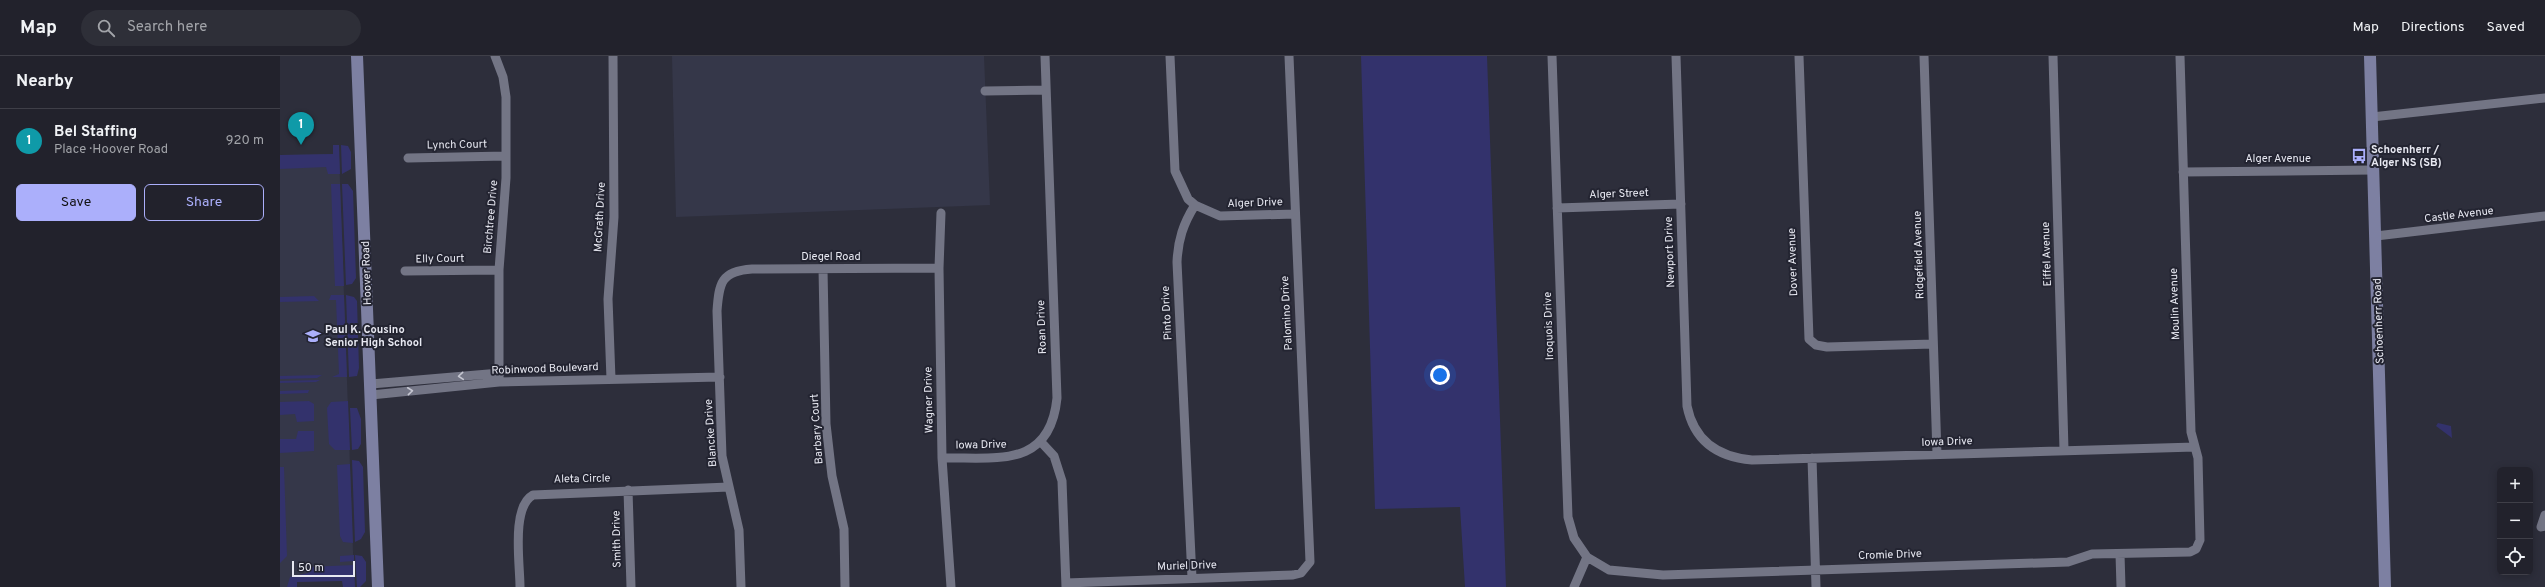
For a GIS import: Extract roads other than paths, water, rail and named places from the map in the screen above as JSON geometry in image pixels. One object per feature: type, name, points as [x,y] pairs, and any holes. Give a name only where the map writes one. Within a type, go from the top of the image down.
[{"type":"main road","name":"Hoover Road","points":[[357,56],[378,587]]},
{"type":"main road","name":"Schoenherr Road","points":[[2370,56],[2385,587]]},
{"type":"street","name":"McGrath Drive","points":[[611,379],[608,299],[614,217],[613,56]]},
{"type":"street","name":"Roan Drive","points":[[1041,442],[1054,418],[1057,398],[1045,56]]},
{"type":"street","points":[[1170,56],[1175,171],[1183,192],[1195,205]]},
{"type":"street","name":"Palomino Drive","points":[[1290,56],[1295,214],[1310,551],[1307,568]]},
{"type":"street","name":"Iroquois Drive","points":[[1552,56],[1568,517],[1574,538],[1587,557]]},
{"type":"street","name":"Newport Drive","points":[[1676,56],[1687,406],[1694,428],[1704,442]]},
{"type":"street","name":"Dover Avenue","points":[[1799,56],[1809,339],[1816,345],[1827,348],[1933,344]]},
{"type":"street","name":"Ridgefield Avenue","points":[[1924,56],[1937,454]]},
{"type":"street","name":"Eiffel Avenue","points":[[2053,56],[2064,450]]},
{"type":"street","name":"Moulin Avenue","points":[[2180,56],[2191,432],[2198,461],[2200,538],[2196,549]]},
{"type":"street","name":"Birchtree Drive","points":[[494,57],[505,87],[506,156],[499,270],[499,378]]},
{"type":"street","points":[[985,91],[1046,90]]},
{"type":"street","points":[[2372,117],[2545,98]]},
{"type":"street","name":"Lynch Court","points":[[408,158],[506,156]]},
{"type":"street","name":"Alger Avenue","points":[[2183,172],[2374,170]]},
{"type":"street","name":"Alger Street","points":[[1557,208],[1681,204]]},
{"type":"street","name":"Alger Drive","points":[[1195,205],[1220,216],[1234,217],[1295,214]]},
{"type":"street","name":"Pinto Drive","points":[[1192,578],[1177,262],[1180,234],[1184,222],[1195,205]]},
{"type":"street","name":"Wagner Drive","points":[[941,213],[939,268],[942,458],[951,587]]},
{"type":"street","name":"Castle Avenue","points":[[2376,236],[2545,216]]},
{"type":"street","name":"Diegel Road","points":[[725,277],[733,272],[747,269],[939,268]]},
{"type":"street","name":"Barbary Court","points":[[824,269],[826,424],[832,476],[844,529],[845,587]]},
{"type":"street","name":"Elly Court","points":[[406,271],[499,270]]},
{"type":"street","name":"Blancke Drive","points":[[725,277],[720,288],[717,311],[722,456],[739,530],[741,587]]},
{"type":"street","name":"Robinwood Boulevard","points":[[371,389],[499,378],[611,379],[720,377]]},
{"type":"street","points":[[1041,442],[1054,456],[1062,481],[1066,585]]},
{"type":"street","name":"Iowa Drive","points":[[942,458],[1010,457],[1028,452],[1041,442]]},
{"type":"street","name":"Iowa Drive","points":[[1704,442],[1720,453],[1735,458],[1812,458],[2195,447]]},
{"type":"street","points":[[1812,458],[1816,587]]},
{"type":"street","name":"Aleta Circle","points":[[520,587],[519,527],[522,509],[527,498],[544,493],[729,487]]},
{"type":"street","name":"Smith Drive","points":[[628,490],[631,587]]},
{"type":"street","points":[[2545,515],[2541,527],[2545,526]]},
{"type":"street","name":"Cromie Drive","points":[[1587,557],[1609,570],[1641,574],[2068,562],[2092,554],[2190,552],[2196,549]]},
{"type":"street","points":[[2120,554],[2121,587]]},
{"type":"street","points":[[1574,587],[1587,557]]},
{"type":"street","name":"Muriel Drive","points":[[1066,585],[1192,578],[1293,575],[1300,573],[1307,568]]},
{"type":"place","name":"Bel Staffing","points":[[301,145]]},
{"type":"place","name":"Schoenherr / Alger NS (SB)","points":[[2359,156]]},
{"type":"place","name":"Paul K. Cousino Senior High School","points":[[313,336]]}]
